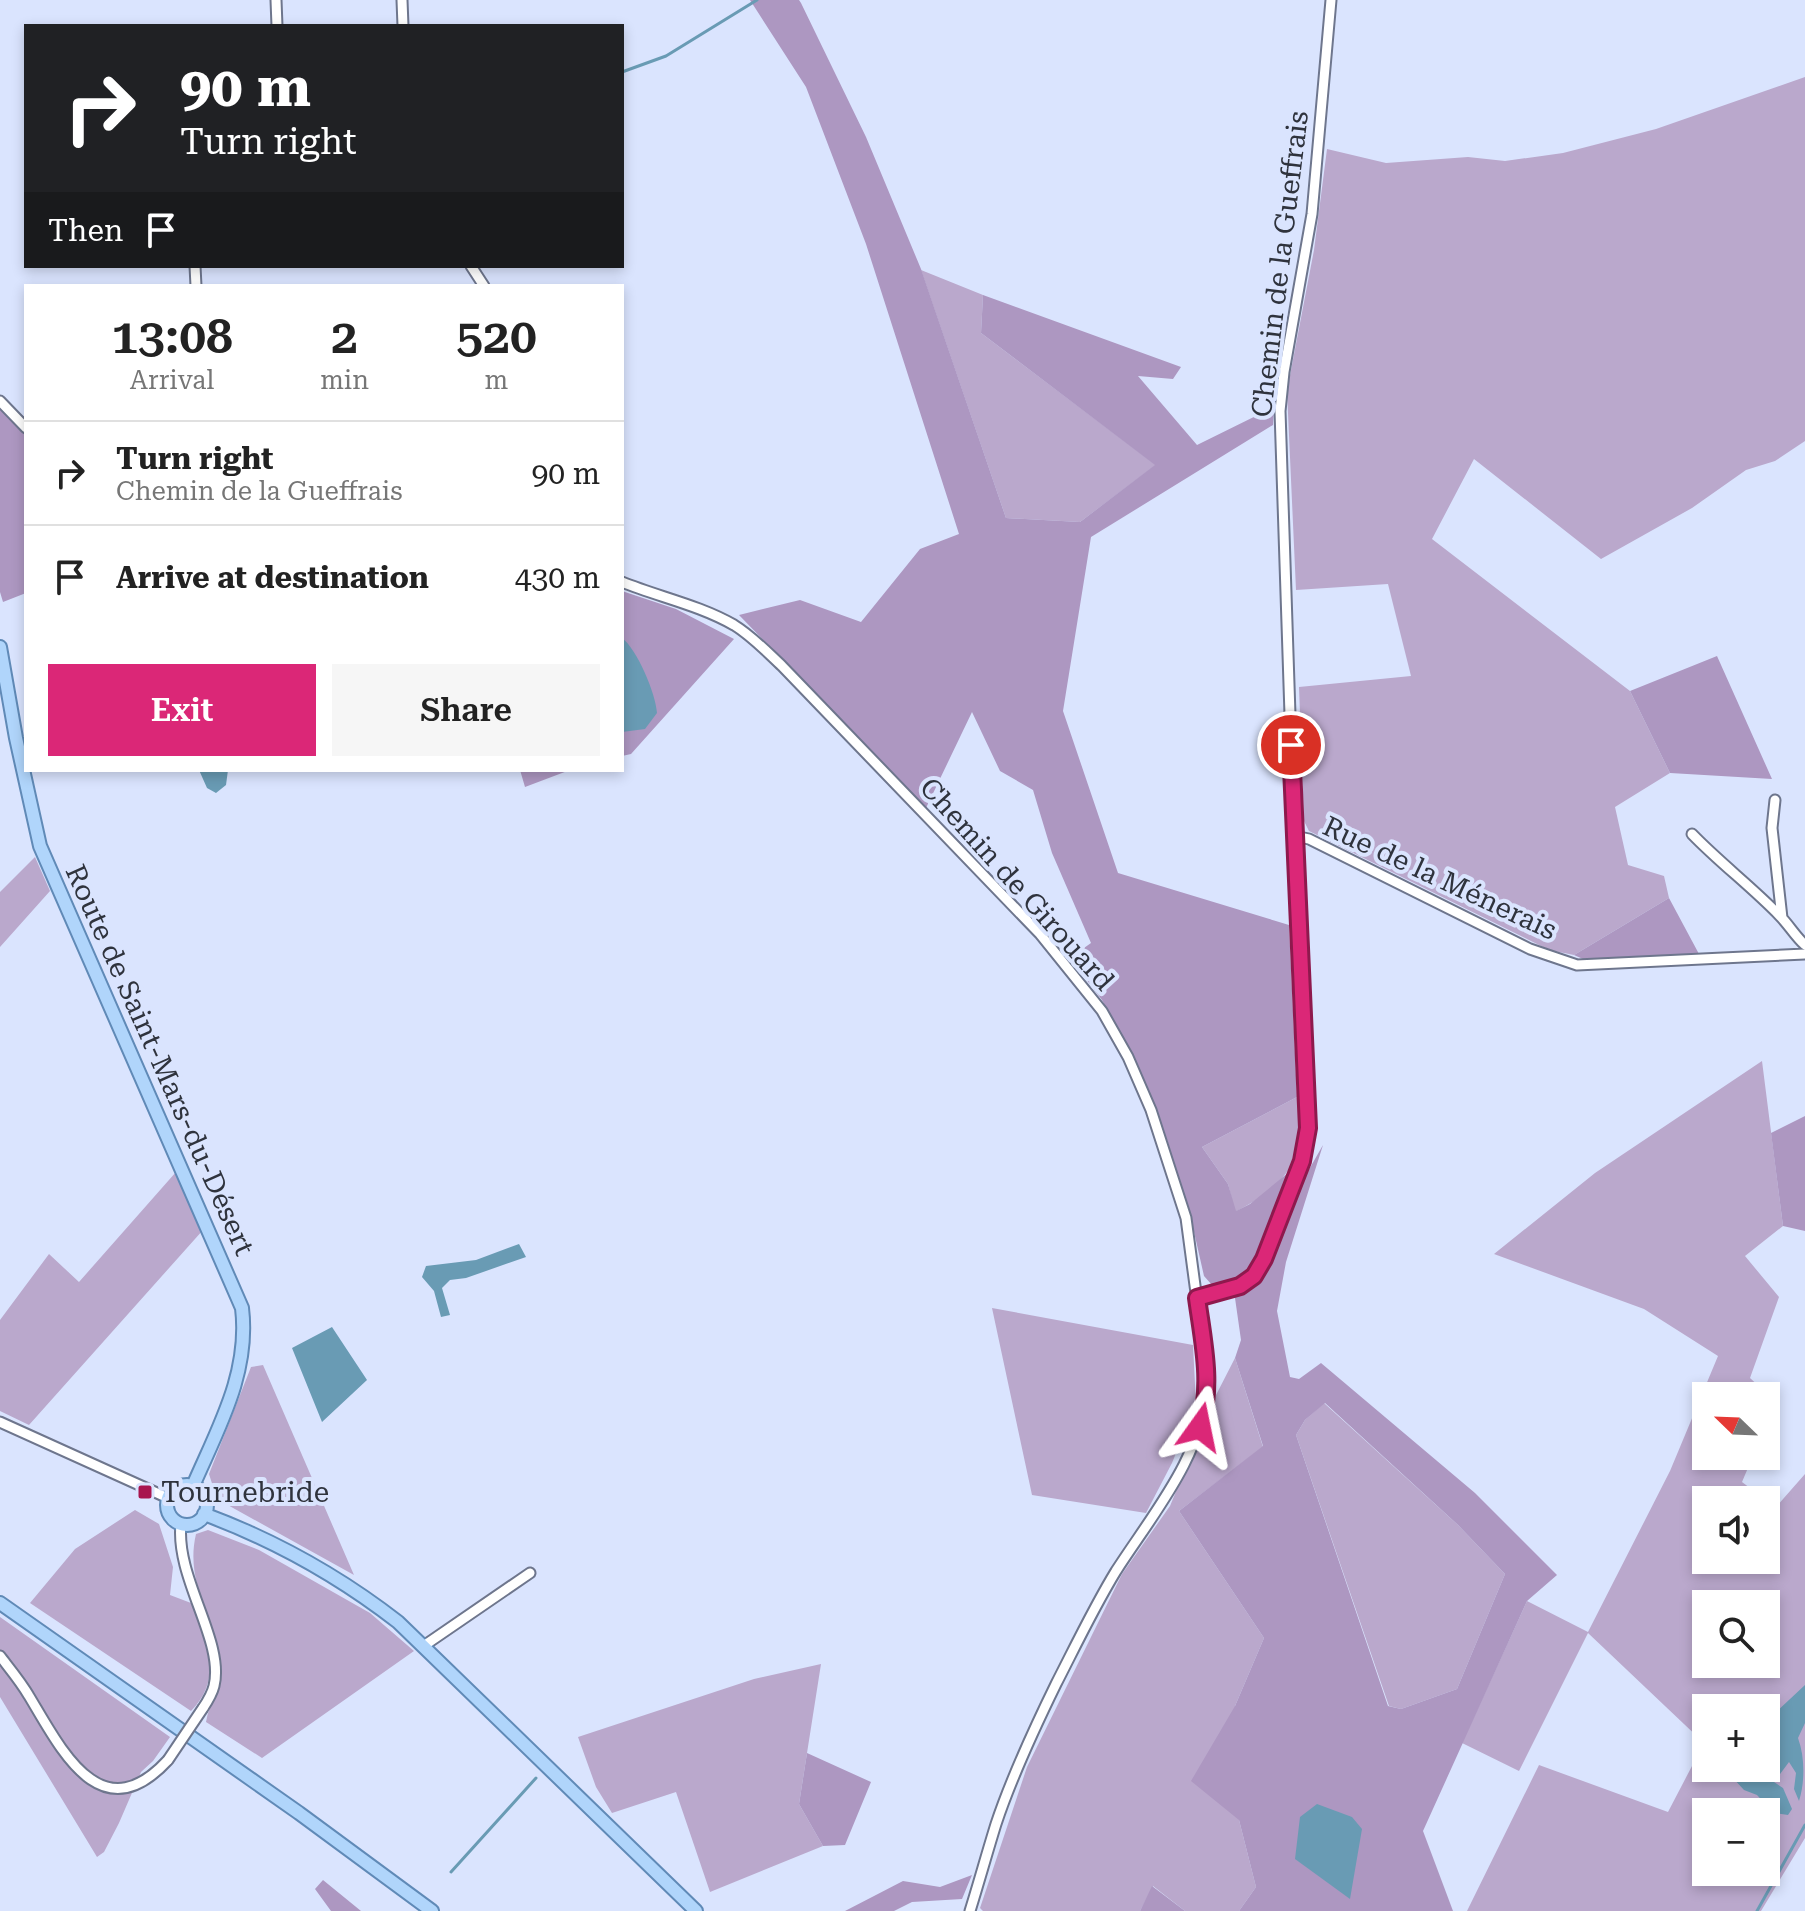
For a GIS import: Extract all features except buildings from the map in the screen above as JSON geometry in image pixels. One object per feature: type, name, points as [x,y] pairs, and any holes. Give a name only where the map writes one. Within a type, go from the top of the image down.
[{"type":"main road","name":"Route de Saint-Mars-du-Désert","points":[[0,647],[40,846],[242,1308],[244,1329],[240,1372],[193,1486]]},
{"type":"main road","points":[[181,1485],[193,1486],[206,1500],[204,1514],[194,1523],[181,1524],[170,1517],[166,1504],[181,1485]]},
{"type":"main road","points":[[204,1514],[292,1553],[373,1602],[425,1645],[696,1911]]},
{"type":"main road","points":[[0,1603],[299,1813],[432,1911]]},
{"type":"street","points":[[276,0],[277,24]]},
{"type":"street","points":[[402,0],[403,24]]},
{"type":"street","name":"Chemin de la Gueffrais","points":[[1197,1298],[1240,1286],[1259,1269],[1302,1161],[1308,1128],[1294,836],[1280,411],[1316,176],[1331,0]]},
{"type":"street","points":[[0,401],[24,426]]},
{"type":"street","name":"Chemin de Girouard","points":[[624,583],[709,613],[749,636],[782,666],[1040,934],[1102,1011],[1128,1057],[1151,1110],[1186,1218],[1208,1383],[1207,1404],[1200,1427],[1169,1494],[1115,1574],[1056,1684],[1018,1767],[970,1911]]},
{"type":"street","points":[[1775,800],[1772,828],[1782,918]]},
{"type":"street","points":[[1692,834],[1782,918],[1805,945]]},
{"type":"street","name":"Rue de la Ménerais","points":[[1294,836],[1309,839],[1530,949],[1577,965],[1805,954]]},
{"type":"street","points":[[1781,955],[1793,934]]},
{"type":"street","points":[[0,1422],[168,1498]]},
{"type":"street","points":[[0,1656],[26,1691],[72,1765],[84,1776],[98,1783],[125,1788],[157,1771],[203,1708],[214,1686],[214,1657],[181,1558],[181,1524]]},
{"type":"street","points":[[425,1645],[530,1573]]},
{"type":"shaded area","points":[[750,0],[799,0],[801,3],[866,137],[921,269],[1006,518],[1080,522],[1155,465],[981,333],[983,295],[1181,367],[1173,379],[1138,376],[1197,445],[1274,407],[1273,425],[1091,537],[1063,711],[1118,873],[1289,925],[1297,1097],[1202,1147],[1228,1184],[1236,1211],[1250,1204],[1289,1172],[1303,1180],[1323,1145],[1286,1262],[1277,1311],[1290,1377],[1299,1379],[1321,1363],[1475,1493],[1557,1575],[1527,1601],[1423,1831],[1453,1911],[1239,1911],[1256,1887],[1239,1820],[1191,1781],[1235,1706],[1264,1638],[1179,1511],[1263,1446],[1235,1358],[1241,1340],[1235,1298],[1212,1285],[1204,1276],[1167,1140],[1102,1000],[1070,958],[1091,943],[1052,853],[1033,790],[1000,771],[972,712],[926,808],[739,615],[800,600],[861,622],[920,549],[959,534],[866,244],[806,87]],"holes":[[[1325,1403],[1458,1525],[1505,1574],[1457,1689],[1401,1709],[1388,1706],[1296,1435],[1305,1420]]]},
{"type":"shaded area","points":[[1805,77],[1805,441],[1775,461],[1746,470],[1692,508],[1601,559],[1474,459],[1432,539],[1630,691],[1670,773],[1615,807],[1628,865],[1664,876],[1669,898],[1574,955],[1549,950],[1309,831],[1304,821],[1299,687],[1411,676],[1388,584],[1296,590],[1287,391],[1314,250],[1327,149],[1386,163],[1468,157],[1505,161],[1563,153],[1656,129]]},
{"type":"shaded area","points":[[921,270],[983,295],[981,333],[1156,465],[1080,522],[1006,518]]},
{"type":"shaded area","points":[[0,398],[24,416],[24,594],[3,602],[0,592]]},
{"type":"shaded area","points":[[624,592],[676,609],[734,639],[631,754],[624,756]]},
{"type":"shaded area","points":[[1717,656],[1772,779],[1670,773],[1630,691]]},
{"type":"shaded area","points":[[521,772],[565,772],[525,787]]},
{"type":"shaded area","points":[[35,857],[50,891],[0,947],[0,892]]},
{"type":"shaded area","points":[[1669,898],[1699,954],[1583,959],[1574,955]]},
{"type":"shaded area","points":[[1762,1061],[1783,1226],[1745,1256],[1779,1297],[1750,1378],[1754,1382],[1707,1382],[1718,1356],[1644,1309],[1494,1254],[1595,1173]]},
{"type":"shaded area","points":[[1297,1097],[1300,1136],[1292,1164],[1277,1184],[1235,1212],[1228,1184],[1202,1147]]},
{"type":"shaded area","points":[[1805,1116],[1805,1231],[1783,1226],[1771,1133]]},
{"type":"shaded area","points":[[176,1172],[203,1230],[29,1425],[0,1411],[0,1320],[49,1254],[79,1282]]},
{"type":"shaded area","points":[[992,1308],[1193,1345],[1196,1404],[1172,1463],[1146,1513],[1032,1495]]},
{"type":"shaded area","points":[[1235,1358],[1263,1447],[1179,1511],[1264,1638],[1235,1706],[1239,1820],[1256,1887],[1239,1911],[1185,1911],[1153,1886],[1140,1911],[983,1911],[980,1908],[1027,1767],[1122,1574],[1170,1506],[1215,1397]]},
{"type":"shaded area","points":[[263,1365],[354,1575],[217,1499],[209,1474],[251,1367]]},
{"type":"shaded area","points":[[1324,1403],[1458,1525],[1505,1574],[1457,1689],[1401,1709],[1389,1706],[1296,1435],[1305,1420]]},
{"type":"shaded area","points":[[1692,1418],[1692,1470],[1747,1470],[1742,1482],[1747,1486],[1692,1486],[1692,1574],[1780,1574],[1780,1502],[1805,1474],[1805,1838],[1780,1879],[1780,1798],[1692,1798],[1692,1886],[1776,1886],[1761,1911],[1467,1911],[1539,1765],[1668,1812],[1692,1766],[1692,1782],[1780,1782],[1780,1694],[1692,1694],[1692,1732],[1588,1633],[1519,1771],[1462,1743],[1527,1601],[1588,1632],[1670,1471]]},
{"type":"shaded area","points":[[135,1510],[159,1524],[173,1567],[170,1595],[191,1603],[207,1645],[210,1672],[207,1685],[191,1711],[30,1603],[75,1549]]},
{"type":"shaded area","points":[[208,1530],[259,1550],[370,1613],[414,1651],[262,1758],[206,1722],[219,1683],[220,1668],[218,1651],[194,1570],[193,1552],[196,1534]]},
{"type":"shaded area","points":[[0,1617],[170,1737],[141,1772],[104,1852],[97,1857],[0,1697]]},
{"type":"shaded area","points":[[821,1664],[799,1804],[823,1846],[710,1892],[676,1792],[612,1813],[596,1787],[578,1737],[754,1679]]},
{"type":"shaded area","points":[[807,1753],[871,1782],[845,1845],[823,1846],[799,1804]]},
{"type":"shaded area","points":[[972,1875],[962,1899],[912,1902],[894,1911],[845,1911],[903,1881],[940,1887]]},
{"type":"shaded area","points":[[323,1880],[361,1911],[331,1911],[315,1889]]},
{"type":"shaded area","points":[[1152,1886],[1185,1911],[1140,1911]]},
{"type":"water","points":[[624,640],[645,672],[653,695],[657,713],[645,729],[624,732]]},
{"type":"water","points":[[200,772],[228,772],[226,785],[216,793],[207,788]]},
{"type":"water","points":[[519,1244],[526,1257],[466,1278],[450,1280],[442,1288],[450,1315],[441,1317],[434,1291],[422,1277],[426,1266],[476,1260]]},
{"type":"water","points":[[332,1327],[367,1380],[322,1422],[292,1348]]},
{"type":"water","points":[[1805,1685],[1805,1723],[1798,1738],[1803,1761],[1799,1801],[1794,1789],[1796,1773],[1789,1762],[1780,1774],[1780,1708]]},
{"type":"water","points":[[1737,1782],[1774,1782],[1783,1788],[1792,1809],[1788,1815],[1780,1814],[1780,1798],[1760,1798]]},
{"type":"water","points":[[1317,1804],[1352,1817],[1362,1829],[1350,1899],[1295,1859],[1300,1817]]},
{"type":"waterway","points":[[624,71],[666,56],[757,0]]},
{"type":"waterway","points":[[451,1872],[536,1778]]},
{"type":"waterway","points":[[1757,1911],[1805,1825]]},
{"type":"place","name":"Tournebride","points":[[145,1492]]},
{"type":"route","points":[[1200,1427],[1207,1404],[1208,1383],[1197,1298],[1240,1286],[1254,1276],[1264,1259],[1306,1146],[1308,1128],[1291,745]]}]
